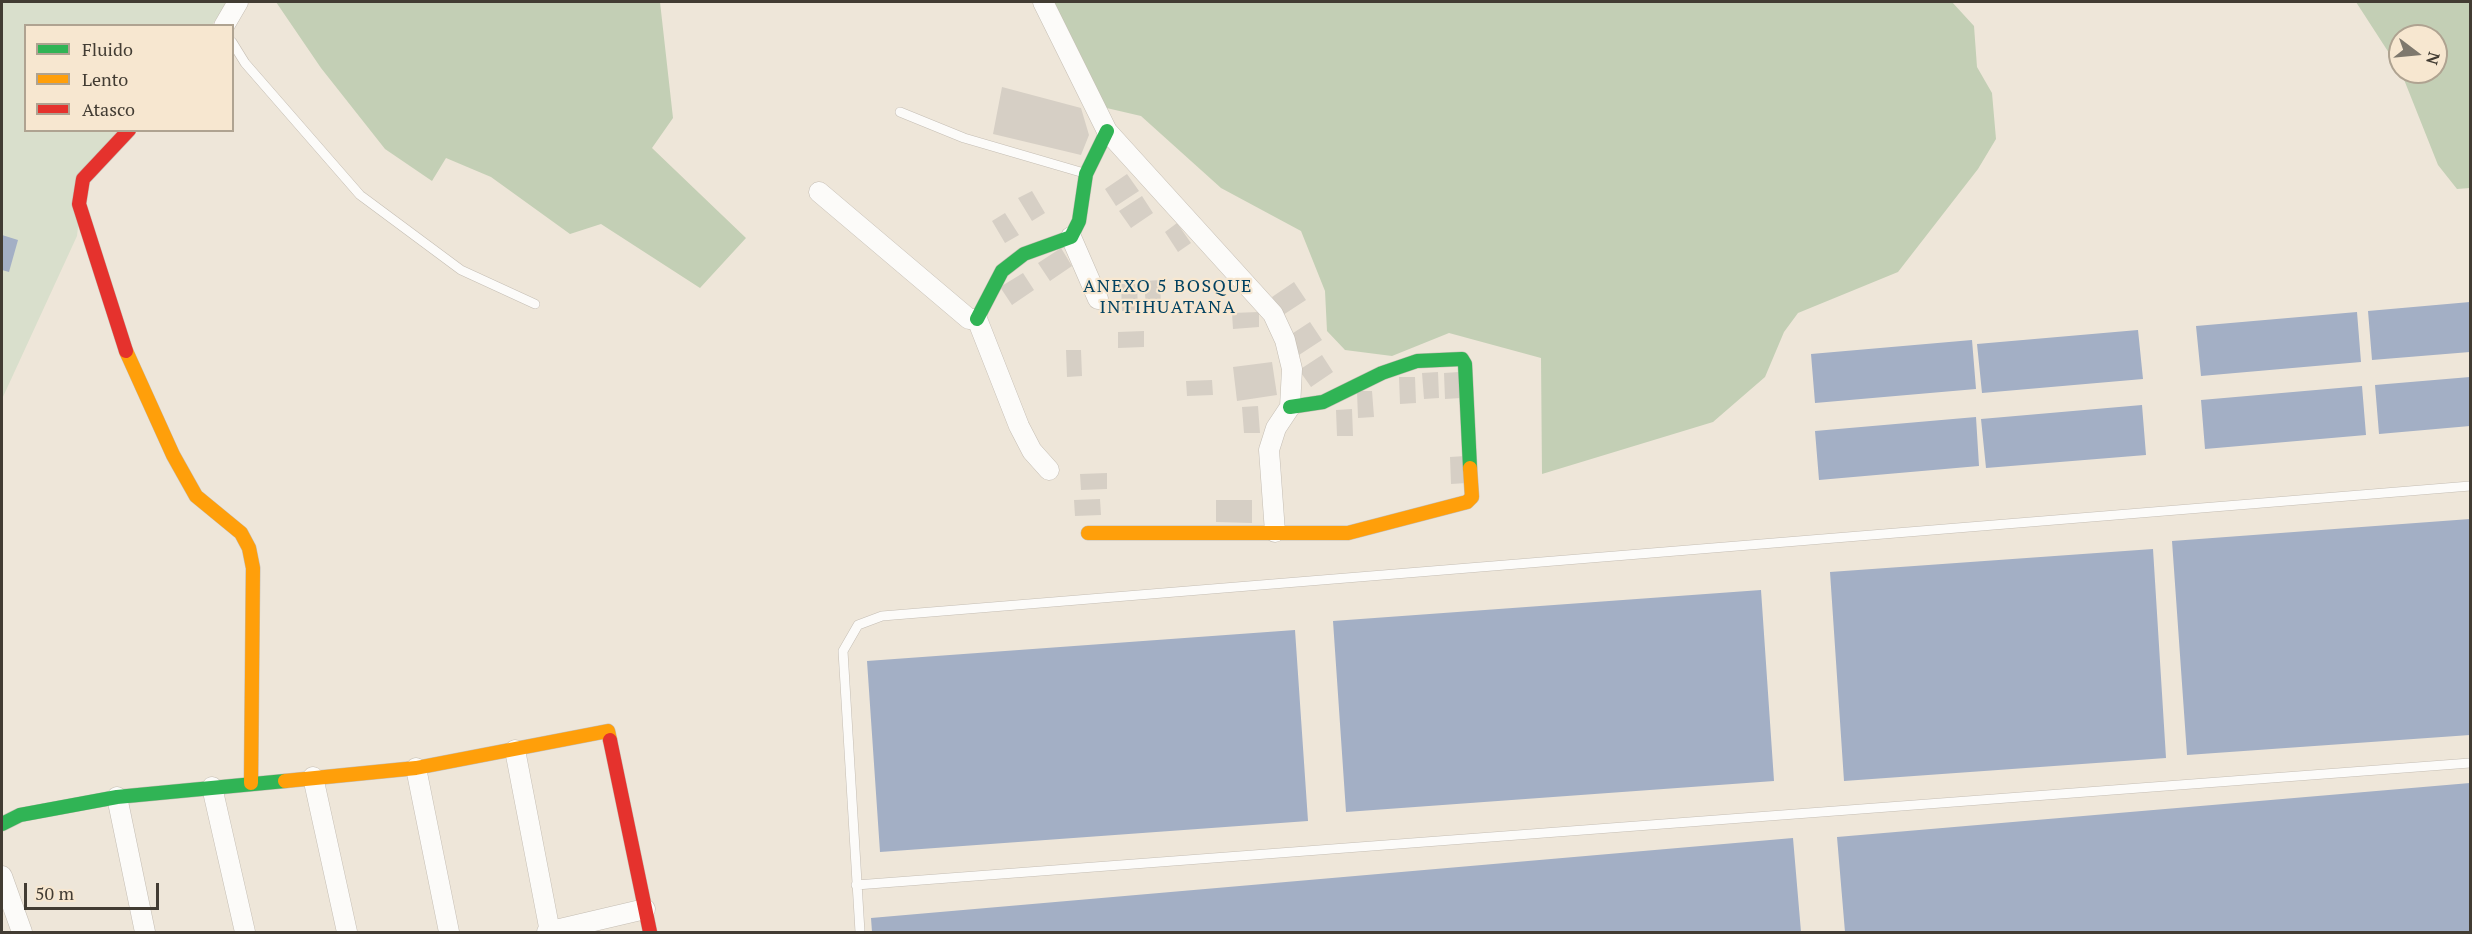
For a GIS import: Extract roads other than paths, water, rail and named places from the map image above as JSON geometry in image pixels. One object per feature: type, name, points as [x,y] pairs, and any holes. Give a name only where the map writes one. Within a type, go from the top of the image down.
[{"type":"street","points":[[225,24],[238,2]]},
{"type":"street","points":[[1043,2],[1107,131],[1273,314],[1285,340],[1292,369],[1290,407],[1276,429],[1269,450],[1275,532]]},
{"type":"street","points":[[1048,470],[1032,451],[1019,426],[977,319],[1002,271],[1024,254],[1071,237],[1079,221],[1086,174],[1107,131]]},
{"type":"street","points":[[127,132],[83,179],[79,204],[123,344],[173,455],[196,496],[241,533],[249,548],[253,568],[251,783]]},
{"type":"street","points":[[819,192],[969,319],[977,319]]},
{"type":"street","points":[[1071,237],[1098,299]]},
{"type":"street","points":[[1088,533],[1348,533],[1467,502],[1472,497],[1465,364],[1462,359],[1418,361],[1382,373],[1323,402],[1290,407]]},
{"type":"street","points":[[2,824],[20,815],[117,797],[417,768],[608,731],[650,933]]},
{"type":"street","points":[[515,750],[549,932],[645,909]]},
{"type":"street","points":[[417,768],[450,933]]},
{"type":"street","points":[[313,777],[346,933]]},
{"type":"street","points":[[212,787],[245,933]]},
{"type":"street","points":[[117,797],[145,933]]},
{"type":"street","points":[[2,876],[22,933]]},
{"type":"lane","points":[[234,45],[245,63],[360,195],[461,270],[535,304]]},
{"type":"lane","points":[[900,112],[964,138],[1086,174]]},
{"type":"lane","points":[[860,933],[843,651],[858,625],[882,616],[2470,486]]},
{"type":"lane","points":[[856,885],[2470,763]]},
{"type":"water","points":[[2,235],[18,240],[9,272],[2,270]]},
{"type":"water","points":[[2470,302],[2470,352],[2372,360],[2368,311]]},
{"type":"water","points":[[2357,312],[2361,362],[2201,376],[2196,326]]},
{"type":"water","points":[[2138,330],[2143,379],[1982,393],[1977,344]]},
{"type":"water","points":[[1972,340],[1976,389],[1815,403],[1811,354]]},
{"type":"water","points":[[2470,377],[2470,426],[2379,434],[2375,385]]},
{"type":"water","points":[[2362,386],[2366,435],[2205,449],[2201,400]]},
{"type":"water","points":[[2142,405],[2146,455],[1986,468],[1981,419]]},
{"type":"water","points":[[1976,417],[1979,466],[1819,480],[1815,431]]},
{"type":"water","points":[[2470,519],[2470,735],[2187,755],[2172,541]]},
{"type":"water","points":[[2153,549],[2166,758],[1844,781],[1830,572]]},
{"type":"water","points":[[1761,590],[1774,781],[1346,812],[1333,621]]},
{"type":"water","points":[[1295,630],[1308,821],[880,852],[867,661]]},
{"type":"water","points":[[2470,783],[2470,932],[1845,932],[1837,837]]},
{"type":"water","points":[[1793,838],[1801,932],[872,932],[871,918]]},
{"type":"district","name":"ANEXO 5 BOSQUE INTIHUATANA","points":[[1168,297]]}]
